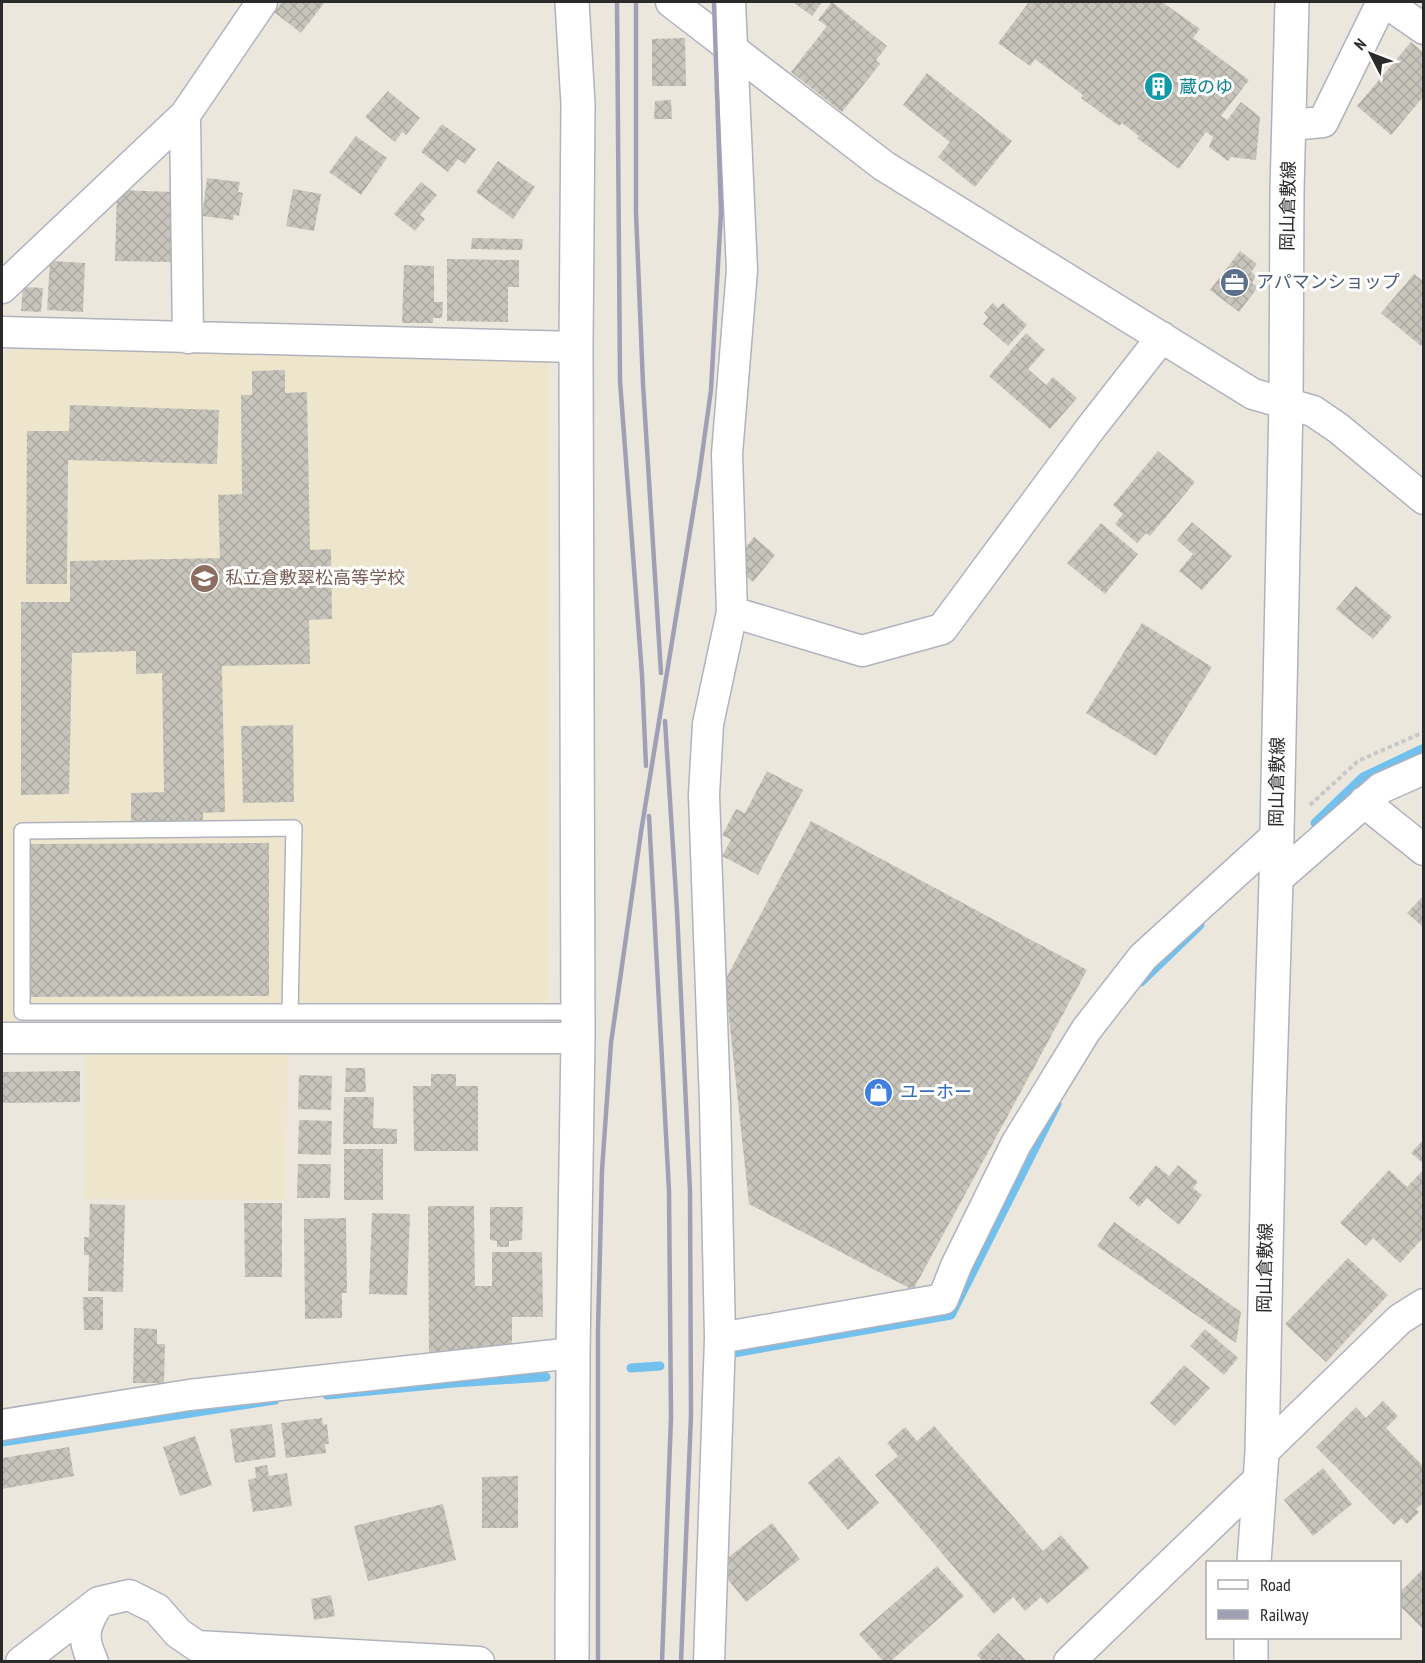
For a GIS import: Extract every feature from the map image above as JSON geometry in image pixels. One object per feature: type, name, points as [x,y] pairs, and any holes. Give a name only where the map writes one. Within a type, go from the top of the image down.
[{"type":"street","points":[[2,288],[185,115],[262,2]]},
{"type":"street","points":[[572,2],[578,104],[577,1025],[572,1662]]},
{"type":"street","points":[[671,2],[884,166],[1253,394],[1313,411],[1338,428],[1424,499]]},
{"type":"street","points":[[715,1659],[720,1338],[715,1103],[704,795],[708,724],[732,612],[727,454],[742,270],[730,2]]},
{"type":"street","name":"岡山倉敷線","points":[[1254,1561],[1261,1466],[1268,1119],[1276,880],[1292,2]]},
{"type":"street","points":[[1290,125],[1323,122],[1383,2],[1424,29]]},
{"type":"street","points":[[185,115],[188,338]]},
{"type":"street","points":[[2,332],[576,347]]},
{"type":"street","points":[[732,612],[862,651],[942,629],[1090,429],[1162,337]]},
{"type":"street","points":[[1276,880],[1381,788],[1424,768]]},
{"type":"street","points":[[1364,802],[1424,850]]},
{"type":"street","points":[[720,1338],[943,1299],[956,1266],[1017,1144],[1086,1030],[1143,957],[1276,836]]},
{"type":"street","points":[[2,1038],[577,1025]]},
{"type":"street","points":[[1069,1662],[1261,1466],[1400,1319],[1424,1304]]},
{"type":"street","points":[[2,1425],[189,1395],[573,1353]]},
{"type":"street","points":[[21,1662],[99,1602],[129,1595],[156,1609],[178,1633],[197,1646],[478,1662]]},
{"type":"street","points":[[93,1662],[84,1638],[87,1622],[99,1602]]},
{"type":"street","points":[[1251,1639],[1251,1662]]},
{"type":"lane","points":[[290,1012],[294,828],[22,831],[22,1012],[290,1012],[577,1025]]},
{"type":"shaded area","points":[[15,345],[550,361],[548,1030],[2,1028],[2,358]]},
{"type":"shaded area","points":[[86,1043],[288,1045],[285,1200],[84,1199]]},
{"type":"building","points":[[282,2],[325,2],[301,33],[274,12]]},
{"type":"building","points":[[793,2],[822,2],[812,16]]},
{"type":"building","points":[[832,2],[887,46],[876,60],[880,64],[842,112],[791,72],[827,26],[818,20]]},
{"type":"building","name":"蔵のゆ","points":[[1029,2],[1162,2],[1200,29],[1193,38],[1249,80],[1221,116],[1227,120],[1241,102],[1260,117],[1256,160],[1231,157],[1228,161],[1209,147],[1213,137],[1206,132],[1179,169],[1137,138],[1139,136],[1122,123],[1119,126],[1081,98],[1083,95],[1035,59],[1030,66],[998,43]]},
{"type":"building","points":[[685,38],[686,86],[652,86],[652,39]]},
{"type":"building","points":[[1411,42],[1424,53],[1424,96],[1391,135],[1357,106]]},
{"type":"building","points":[[927,73],[1012,141],[975,187],[938,157],[950,142],[903,105]]},
{"type":"building","points":[[388,91],[420,118],[406,135],[402,132],[395,142],[365,117]]},
{"type":"building","points":[[671,100],[672,119],[654,119],[655,101]]},
{"type":"building","points":[[442,124],[476,149],[465,164],[458,159],[448,172],[421,152]]},
{"type":"building","points":[[356,136],[387,158],[361,195],[329,172]]},
{"type":"building","points":[[498,161],[535,187],[513,219],[476,192]]},
{"type":"building","points":[[207,178],[240,182],[238,192],[243,193],[239,216],[234,215],[233,220],[202,216]]},
{"type":"building","points":[[421,182],[437,195],[420,215],[425,219],[415,231],[394,214]]},
{"type":"building","points":[[293,189],[321,194],[314,231],[286,226]]},
{"type":"building","points":[[117,190],[174,192],[172,262],[115,261]]},
{"type":"building","points":[[472,238],[523,239],[522,250],[471,249]]},
{"type":"building","points":[[1240,251],[1257,264],[1251,272],[1256,276],[1252,283],[1258,287],[1239,312],[1210,290]]},
{"type":"building","points":[[447,259],[519,260],[519,287],[508,287],[508,322],[447,321]]},
{"type":"building","points":[[50,261],[85,263],[83,312],[47,310]]},
{"type":"building","points":[[404,265],[434,266],[434,302],[443,302],[442,318],[433,318],[433,323],[402,323]]},
{"type":"building","points":[[1414,274],[1424,282],[1424,342],[1421,346],[1381,313]]},
{"type":"building","points":[[23,287],[43,288],[41,312],[21,311]]},
{"type":"building","points":[[993,303],[998,308],[1003,303],[1027,325],[1008,346],[983,324],[988,317],[984,313]]},
{"type":"building","points":[[1026,333],[1045,350],[1028,369],[1046,385],[1053,377],[1077,398],[1050,429],[989,376]]},
{"type":"building","points":[[285,370],[285,393],[307,392],[310,550],[331,549],[332,619],[309,620],[310,664],[222,666],[225,812],[203,813],[203,821],[131,822],[131,793],[164,792],[162,673],[136,674],[136,651],[72,653],[69,794],[21,795],[21,602],[70,602],[70,561],[220,558],[218,495],[242,494],[241,395],[252,395],[252,371]]},
{"type":"building","points":[[70,405],[219,410],[217,464],[68,460],[67,584],[26,584],[27,431],[69,431]]},
{"type":"building","points":[[1158,451],[1195,482],[1150,536],[1146,533],[1137,543],[1115,524],[1123,514],[1113,505]]},
{"type":"building","points":[[1192,522],[1232,556],[1202,590],[1179,571],[1193,554],[1177,540]]},
{"type":"building","points":[[1101,523],[1138,554],[1105,594],[1067,563]]},
{"type":"building","points":[[754,537],[775,555],[753,582],[732,565]]},
{"type":"building","points":[[1356,586],[1392,617],[1373,639],[1336,609]]},
{"type":"building","points":[[1142,623],[1212,667],[1156,756],[1086,713]]},
{"type":"building","points":[[293,725],[294,802],[243,803],[241,726]]},
{"type":"building","points":[[767,771],[803,790],[758,875],[722,856],[731,840],[722,835],[736,809],[745,813]]},
{"type":"building","name":"ユーホー","points":[[811,821],[1087,970],[913,1290],[749,1204],[725,980]]},
{"type":"building","points":[[269,843],[269,996],[31,997],[31,844]]},
{"type":"building","points":[[1424,895],[1424,928],[1407,913]]},
{"type":"building","points":[[346,1068],[365,1068],[366,1092],[345,1092]]},
{"type":"building","points":[[80,1071],[80,1102],[2,1103],[2,1072]]},
{"type":"building","points":[[431,1074],[456,1074],[456,1086],[478,1086],[478,1151],[414,1151],[413,1086],[431,1086]]},
{"type":"building","points":[[299,1075],[332,1076],[331,1110],[298,1109]]},
{"type":"building","points":[[344,1097],[374,1097],[373,1128],[397,1129],[397,1144],[343,1144]]},
{"type":"building","points":[[299,1120],[332,1121],[331,1155],[298,1154]]},
{"type":"building","points":[[1424,1139],[1424,1164],[1411,1153]]},
{"type":"building","points":[[344,1149],[383,1149],[383,1200],[344,1200]]},
{"type":"building","points":[[298,1164],[331,1164],[330,1198],[297,1198]]},
{"type":"building","points":[[1156,1165],[1169,1176],[1178,1165],[1198,1182],[1193,1188],[1202,1195],[1179,1225],[1147,1198],[1139,1207],[1129,1198]]},
{"type":"building","points":[[1424,1169],[1424,1237],[1400,1263],[1373,1238],[1366,1246],[1340,1223],[1389,1170],[1407,1187]]},
{"type":"building","points":[[244,1203],[282,1203],[282,1277],[245,1277]]},
{"type":"building","points":[[90,1204],[125,1205],[123,1292],[88,1291],[89,1255],[84,1255],[84,1237],[89,1237]]},
{"type":"building","points":[[428,1206],[474,1206],[475,1286],[492,1286],[492,1252],[542,1252],[543,1317],[512,1317],[512,1346],[474,1347],[474,1351],[429,1352]]},
{"type":"building","points":[[490,1207],[523,1207],[522,1240],[509,1241],[509,1247],[497,1247],[497,1241],[490,1240]]},
{"type":"building","points":[[372,1213],[410,1214],[407,1295],[369,1294]]},
{"type":"building","points":[[346,1218],[347,1293],[342,1293],[342,1318],[305,1319],[304,1219]]},
{"type":"building","points":[[1114,1222],[1241,1312],[1236,1343],[1097,1246]]},
{"type":"building","points":[[1348,1258],[1388,1295],[1326,1362],[1285,1324]]},
{"type":"building","points":[[83,1297],[103,1297],[103,1330],[84,1330]]},
{"type":"building","points":[[134,1328],[157,1329],[157,1344],[165,1344],[164,1383],[133,1383]]},
{"type":"building","points":[[1205,1329],[1238,1358],[1224,1375],[1190,1346]]},
{"type":"building","points":[[1184,1365],[1210,1388],[1175,1426],[1150,1403]]},
{"type":"building","points":[[1383,1401],[1398,1416],[1386,1428],[1422,1465],[1424,1464],[1424,1502],[1416,1509],[1419,1512],[1407,1524],[1401,1518],[1394,1525],[1316,1447],[1356,1407],[1366,1418]]},
{"type":"building","points":[[322,1418],[323,1425],[327,1424],[329,1444],[325,1444],[326,1453],[286,1458],[281,1423]]},
{"type":"building","points":[[272,1424],[276,1457],[235,1463],[230,1429]]},
{"type":"building","points":[[934,1426],[1043,1551],[1061,1535],[1089,1568],[1047,1604],[1041,1597],[1025,1611],[1013,1597],[994,1614],[875,1475],[898,1456],[887,1443],[905,1427],[917,1441]]},
{"type":"building","points":[[195,1436],[212,1485],[180,1496],[163,1447]]},
{"type":"building","points":[[69,1447],[74,1476],[2,1489],[2,1458]]},
{"type":"building","points":[[839,1456],[879,1503],[848,1530],[808,1483]]},
{"type":"building","points":[[267,1465],[269,1476],[287,1473],[292,1506],[253,1512],[248,1480],[256,1478],[255,1467]]},
{"type":"building","points":[[1323,1468],[1352,1504],[1313,1536],[1284,1500]]},
{"type":"building","points":[[518,1476],[518,1528],[482,1528],[482,1477]]},
{"type":"building","points":[[443,1504],[456,1560],[368,1581],[354,1526]]},
{"type":"building","points":[[772,1523],[800,1559],[746,1602],[723,1573],[730,1568],[725,1560]]},
{"type":"building","points":[[937,1566],[964,1596],[890,1662],[884,1662],[859,1634]]},
{"type":"building","points":[[1424,1568],[1424,1630],[1401,1607],[1401,1591]]},
{"type":"building","points":[[331,1595],[335,1616],[314,1620],[311,1599]]},
{"type":"building","points":[[998,1633],[1028,1662],[984,1662],[977,1655]]},
{"type":"waterway","points":[[1315,823],[1363,777],[1424,748]]},
{"type":"waterway","points":[[1141,982],[1200,925]]},
{"type":"waterway","points":[[728,1354],[951,1315],[1057,1104]]},
{"type":"waterway","points":[[631,1368],[660,1366]]},
{"type":"waterway","points":[[327,1395],[546,1377]]},
{"type":"waterway","points":[[2,1442],[275,1400]]},
{"type":"railway","points":[[617,2],[620,381],[642,675],[646,766]]},
{"type":"railway","points":[[636,2],[636,213],[643,384],[661,673]]},
{"type":"railway","points":[[598,1662],[598,1330],[602,1170],[611,1043],[641,832],[711,390],[721,212],[714,2]]},
{"type":"railway","points":[[665,721],[677,911],[690,1191],[691,1415],[681,1662]]},
{"type":"railway","points":[[649,816],[669,1191],[671,1417],[662,1662]]},
{"type":"place","name":"蔵のゆ","points":[[1158,87]]},
{"type":"place","name":"アパマンショップ","points":[[1235,282]]},
{"type":"place","name":"私立倉敷翠松高等学校","points":[[204,578]]},
{"type":"place","name":"ユーホー","points":[[879,1092]]}]
